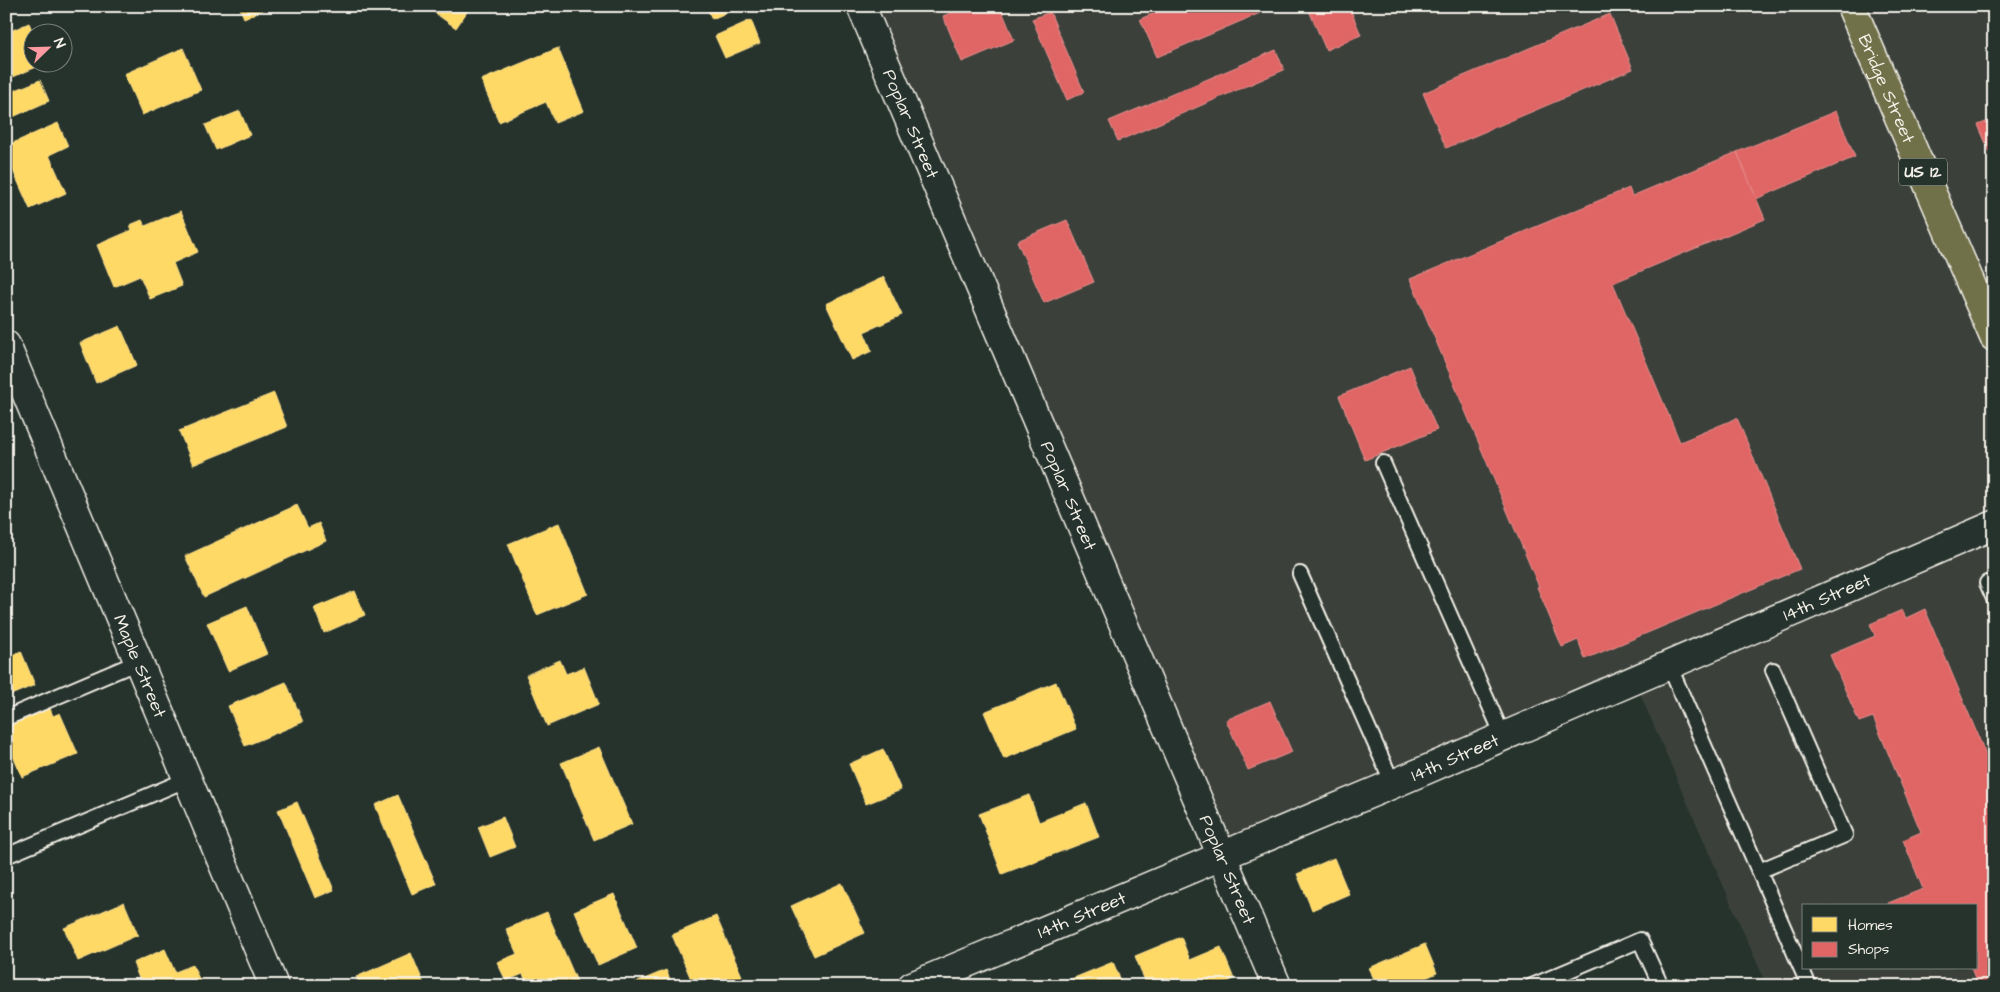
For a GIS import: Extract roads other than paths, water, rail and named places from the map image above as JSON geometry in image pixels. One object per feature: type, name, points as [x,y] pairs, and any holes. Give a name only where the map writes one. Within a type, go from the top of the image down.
[{"type":"highway","name":"Bridge Street","points":[[1852,6],[1994,337]]},
{"type":"street","name":"Poplar Street","points":[[861,6],[1276,986]]},
{"type":"street","name":"Maple Street","points":[[6,345],[274,986]]},
{"type":"street","name":"14th Street","points":[[912,986],[1220,855],[1393,784],[1994,525]]},
{"type":"lane","points":[[1383,463],[1503,736]]},
{"type":"lane","points":[[1300,574],[1393,784]]},
{"type":"lane","points":[[1987,583],[1994,599]]},
{"type":"lane","points":[[6,718],[138,662]]},
{"type":"lane","points":[[1669,665],[1809,986]]},
{"type":"lane","points":[[1759,872],[1845,836],[1773,670]]},
{"type":"lane","points":[[6,856],[188,779]]},
{"type":"lane","points":[[1532,986],[1640,940],[1660,986]]}]
